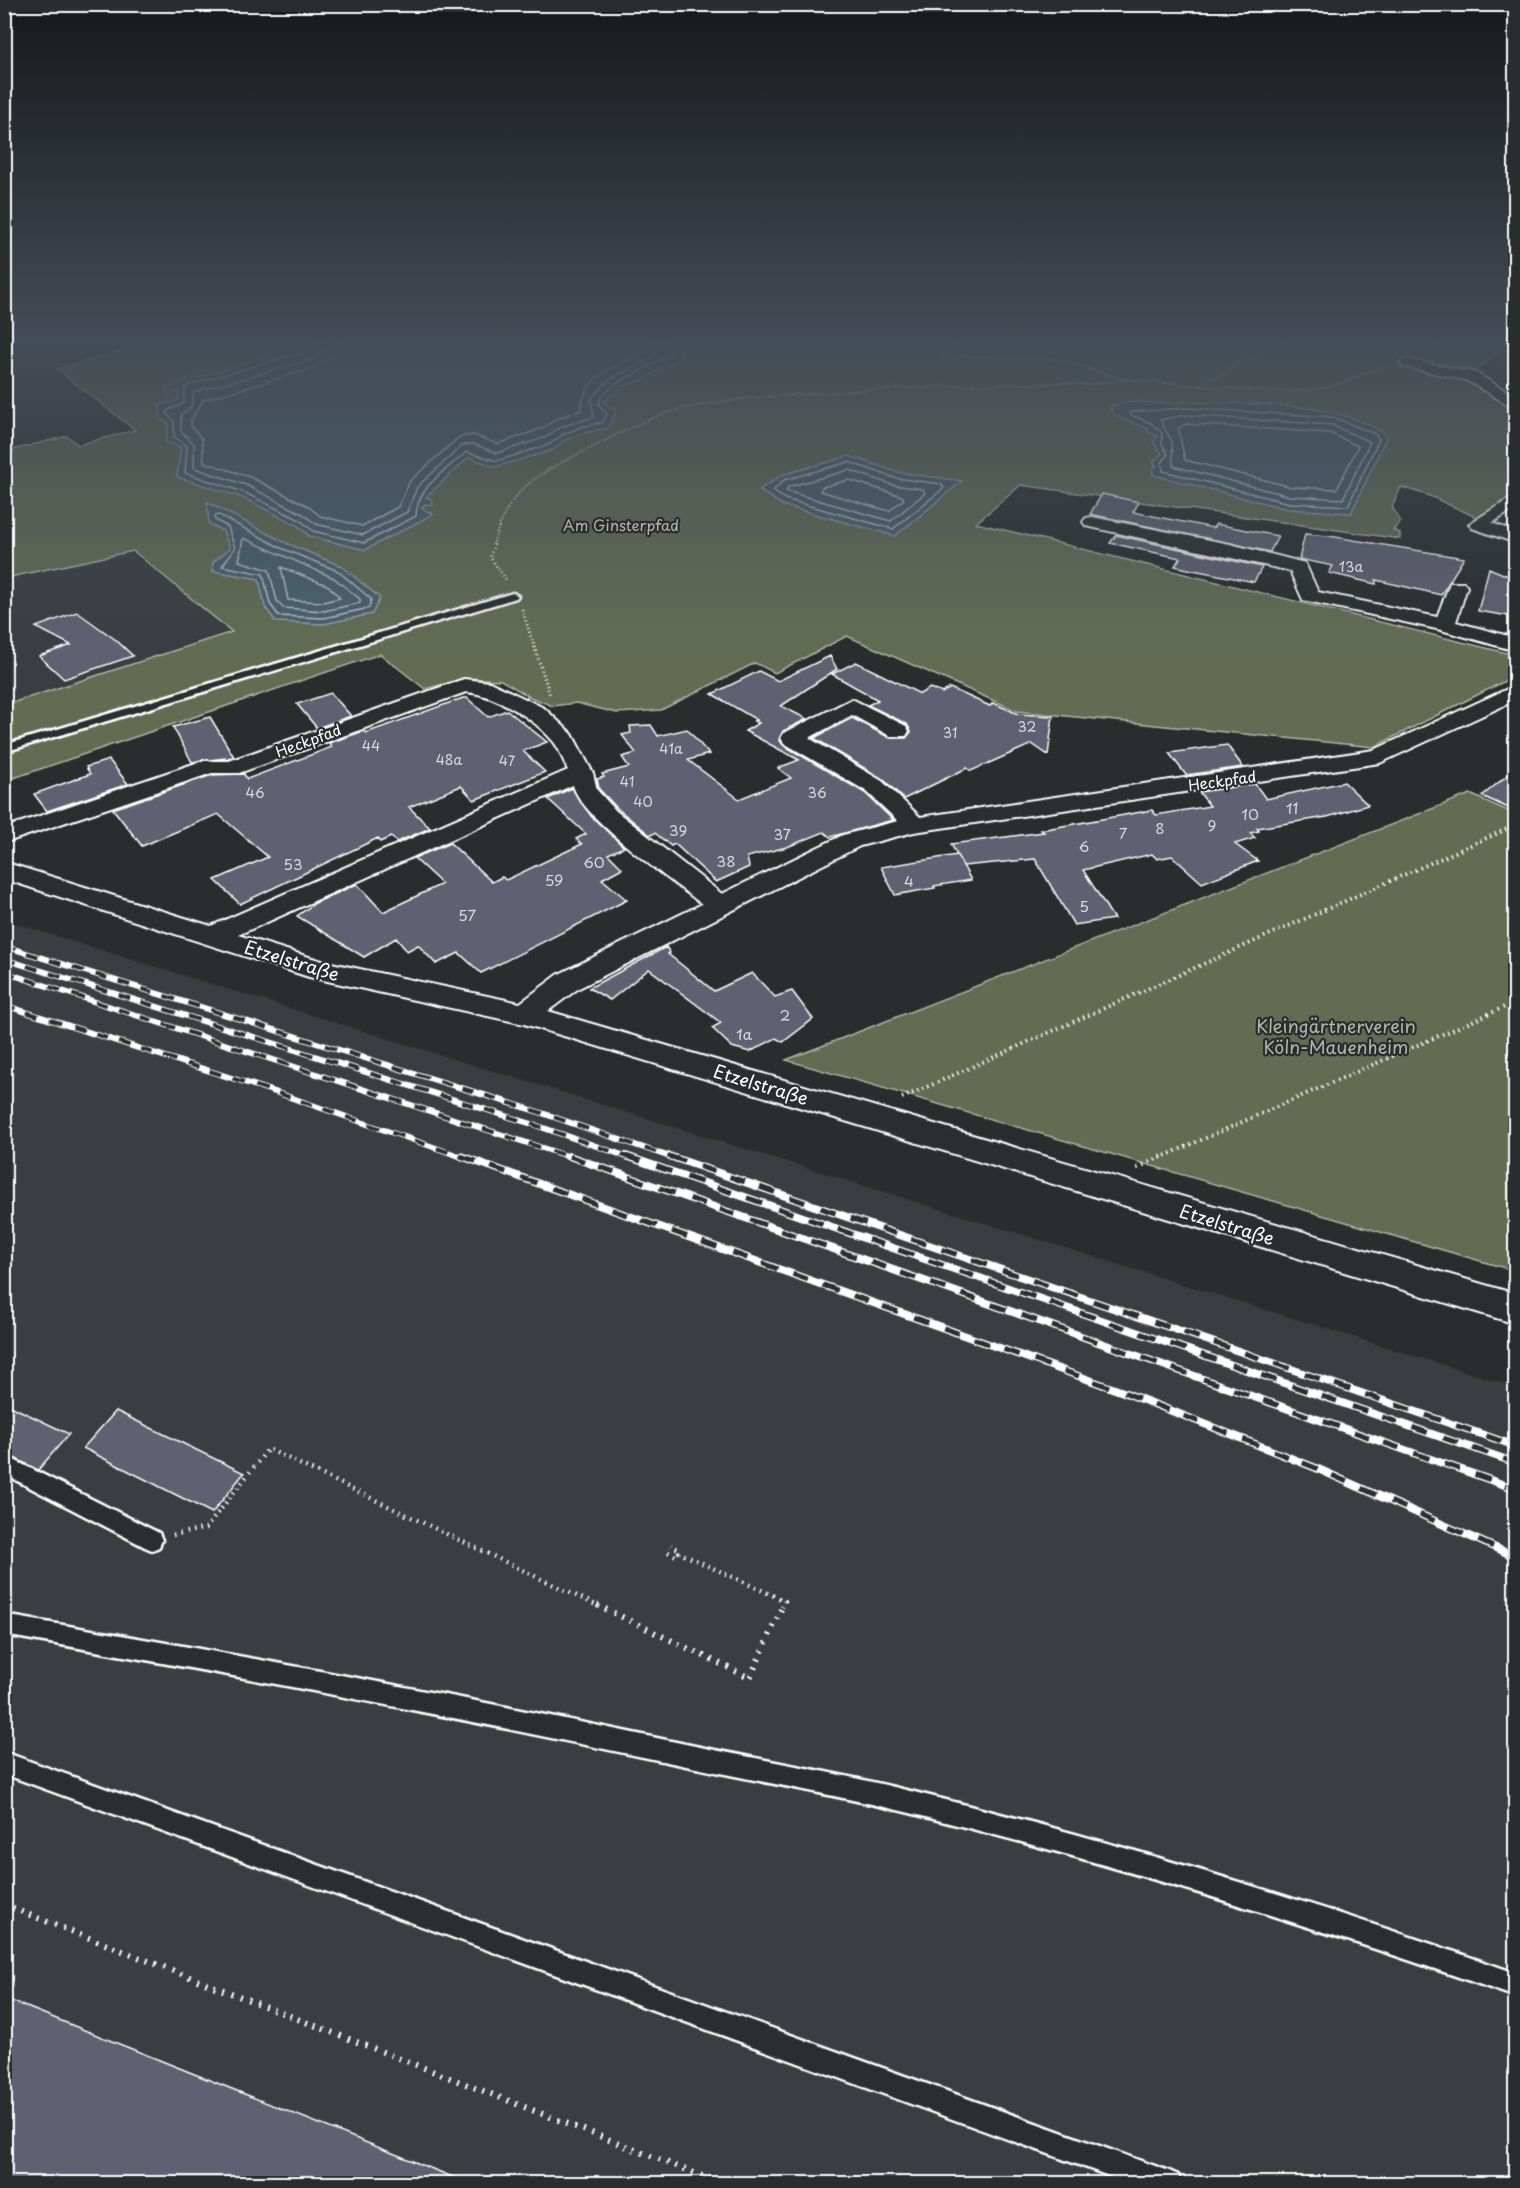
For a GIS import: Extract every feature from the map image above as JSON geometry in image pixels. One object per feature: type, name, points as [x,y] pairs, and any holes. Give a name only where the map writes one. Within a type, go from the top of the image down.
[{"type":"street","points":[[1515,500],[1478,524],[1515,538]]},
{"type":"street","points":[[1092,522],[1230,550],[1298,567],[1310,596],[1445,626],[1515,645]]},
{"type":"street","points":[[1445,626],[1457,587]]},
{"type":"street","name":"Heckpfad","points":[[4,836],[210,766],[231,768],[464,685],[482,687],[537,713],[564,739],[581,773],[586,791],[607,816],[719,905]]},
{"type":"street","name":"Heckpfad","points":[[525,1014],[569,981],[852,840],[914,825],[1380,756],[1515,690]]},
{"type":"street","points":[[897,731],[852,706],[792,738],[884,794],[904,811],[914,825]]},
{"type":"street","points":[[213,936],[581,773]]},
{"type":"street","name":"Etzelstraße","points":[[4,870],[319,970],[525,1014],[1515,1309]]},
{"type":"lane","points":[[4,749],[513,596]]},
{"type":"lane","points":[[4,1464],[152,1540]]},
{"type":"lane","points":[[4,1625],[149,1650],[538,1724],[907,1801],[1179,1874],[1427,1953],[1515,1985]]},
{"type":"lane","points":[[4,1763],[1169,2184]]},
{"type":"path","points":[[564,739],[531,641],[524,612],[490,557],[501,517],[525,486],[554,466],[605,441]]},
{"type":"path","points":[[897,1101],[1515,825]]},
{"type":"path","points":[[1131,1171],[1515,1002]]},
{"type":"path","points":[[152,1540],[206,1528],[268,1449],[750,1678],[785,1601],[678,1552]]},
{"type":"path","points":[[671,1545],[680,1550],[678,1552]]},
{"type":"path","points":[[668,1552],[676,1556],[678,1552]]},
{"type":"path","points":[[4,1905],[723,2184]]},
{"type":"shaded area","points":[[131,552],[233,632],[5,705],[4,578]]},
{"type":"shaded area","points":[[4,920],[1515,1387],[1515,2183],[5,2183]]},
{"type":"green space","name":"Am Ginsterpfad","points":[[47,441],[73,441],[78,445],[93,441],[1515,441],[1515,499],[1478,518],[1430,496],[1401,487],[1392,507],[1401,522],[1393,530],[1400,533],[1400,539],[1021,485],[976,523],[1515,655],[1515,676],[1374,747],[1017,711],[847,636],[775,673],[755,663],[661,710],[617,713],[576,703],[553,706],[530,697],[501,680],[466,678],[425,689],[380,654],[5,781],[5,705],[232,632],[133,551],[5,578],[4,452]]},
{"type":"green space","name":"Kleingärtnerverein Köln-Mauenheim","points":[[1470,794],[1515,814],[1515,1271],[786,1060]]},
{"type":"water","points":[[564,441],[553,450],[495,467],[469,457],[426,497],[431,499],[433,505],[425,504],[421,508],[433,514],[365,550],[309,536],[297,525],[241,497],[177,477],[181,447],[166,442]]},
{"type":"water","points":[[1385,441],[1351,513],[1288,509],[1153,475],[1153,468],[1157,466],[1153,462],[1162,454],[1153,442]]},
{"type":"water","points":[[849,456],[897,472],[962,481],[895,536],[782,505],[759,490],[782,475]]},
{"type":"water","points":[[207,502],[284,542],[341,566],[380,598],[372,614],[324,624],[276,622],[265,607],[259,579],[213,571],[213,562],[230,548],[223,531],[209,524]]},
{"type":"building","points":[[1102,494],[1139,502],[1133,512],[1213,528],[1216,524],[1278,536],[1270,552],[1090,514]]},
{"type":"building","points":[[1305,534],[1464,558],[1441,595],[1376,580],[1376,584],[1329,573],[1333,566],[1299,559]]},
{"type":"building","points":[[1116,535],[1262,567],[1254,582],[1188,569],[1175,566],[1180,558],[1110,543]]},
{"type":"building","points":[[1489,568],[1515,579],[1515,617],[1478,611]]},
{"type":"building","points":[[77,612],[116,640],[133,656],[64,679],[39,656],[71,645],[36,627]]},
{"type":"building","points":[[830,656],[837,669],[781,706],[807,719],[783,731],[779,739],[783,745],[865,793],[893,820],[830,837],[824,832],[787,847],[747,857],[749,867],[716,882],[675,844],[671,846],[655,833],[650,835],[618,809],[599,789],[597,779],[604,777],[602,774],[629,767],[622,757],[636,753],[622,735],[631,733],[630,726],[651,725],[658,736],[687,729],[709,754],[688,760],[739,799],[791,778],[778,768],[799,760],[745,731],[759,723],[754,721],[757,720],[712,694],[759,671],[778,681]]},
{"type":"building","points":[[856,662],[920,694],[930,688],[942,693],[950,688],[990,706],[993,703],[1018,714],[1053,716],[1048,755],[1032,744],[971,771],[967,768],[904,799],[883,779],[814,738],[852,718],[890,738],[906,738],[911,732],[907,724],[868,705],[878,700],[832,674]]},
{"type":"building","points":[[331,693],[351,716],[317,728],[297,704]]},
{"type":"building","points":[[467,698],[488,717],[507,710],[547,742],[523,751],[545,772],[474,800],[461,786],[409,807],[430,828],[397,842],[391,837],[380,842],[378,838],[240,904],[215,880],[268,857],[218,814],[142,846],[113,809],[212,775],[244,774],[247,779],[332,747],[329,743],[364,731],[366,733]]},
{"type":"building","points":[[210,717],[234,757],[192,762],[173,727]]},
{"type":"building","points":[[1227,745],[1243,767],[1186,775],[1169,753]]},
{"type":"building","points":[[109,760],[128,784],[47,811],[34,794],[90,774],[86,767]]},
{"type":"building","points":[[1515,769],[1515,811],[1482,796]]},
{"type":"building","points":[[1344,782],[1368,805],[1327,817],[1257,828],[1259,831],[1250,833],[1255,838],[1235,844],[1258,861],[1202,883],[1172,856],[1157,859],[1152,854],[1083,870],[1114,919],[1074,925],[1035,859],[963,866],[951,844],[1044,832],[1041,830],[1152,810],[1156,815],[1210,806],[1199,792],[1255,784],[1266,799]]},
{"type":"building","points":[[572,788],[591,816],[624,847],[608,854],[622,868],[602,879],[627,900],[481,973],[459,953],[436,964],[418,945],[407,951],[396,938],[364,957],[297,916],[315,903],[357,884],[383,912],[442,884],[414,858],[450,843],[492,882],[502,877],[506,880],[582,844],[576,839],[586,834],[548,799]]},
{"type":"building","points":[[957,855],[971,880],[895,895],[881,867]]},
{"type":"building","points":[[666,947],[670,953],[668,954],[714,991],[752,973],[775,997],[792,991],[813,1019],[783,1042],[776,1038],[750,1052],[732,1047],[712,1028],[721,1023],[649,969],[610,1000],[589,988]]},
{"type":"building","points":[[4,1403],[69,1434],[38,1470],[4,1453]]},
{"type":"building","points":[[116,1411],[244,1473],[212,1513],[83,1448]]},
{"type":"building","points":[[4,1998],[465,2182],[464,2184],[4,2184]]},
{"type":"railway","points":[[4,946],[542,1113],[673,1158]]},
{"type":"railway","points":[[4,959],[532,1124],[631,1158]]},
{"type":"railway","points":[[4,972],[573,1158]]},
{"type":"railway","points":[[4,1005],[272,1091],[465,1158]]},
{"type":"railway","points":[[461,1156],[1126,1393],[1316,1468],[1516,1557]]},
{"type":"railway","points":[[569,1156],[1516,1489]]},
{"type":"railway","points":[[626,1156],[1516,1463]]},
{"type":"railway","points":[[669,1156],[1516,1446]]}]
